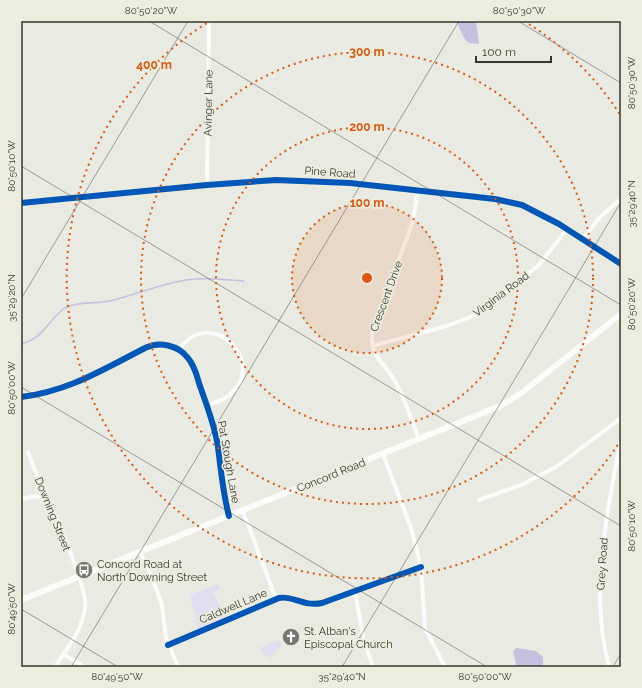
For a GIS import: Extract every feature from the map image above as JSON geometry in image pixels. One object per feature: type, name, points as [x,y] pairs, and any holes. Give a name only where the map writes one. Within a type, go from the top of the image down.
[{"type":"main road","name":"Concord Road","points":[[21,600],[419,440],[509,401],[621,314]]},
{"type":"street","name":"Avinger Lane","points":[[206,185],[209,21]]},
{"type":"street","name":"Pine Road","points":[[21,203],[206,185],[293,179],[350,183],[508,201],[530,208],[567,229],[621,264]]},
{"type":"street","name":"Crescent Drive","points":[[418,190],[413,220],[408,238],[371,334],[372,346],[377,359],[398,385],[419,440]]},
{"type":"street","points":[[583,239],[600,217],[621,199]]},
{"type":"street","name":"Virginia Road","points":[[372,346],[447,326],[473,316],[539,265],[567,229]]},
{"type":"street","points":[[21,397],[43,393],[80,382],[151,346],[166,345],[179,350],[190,339],[197,335],[209,333],[227,339],[238,349],[242,362],[242,370],[239,384],[225,398],[207,405]]},
{"type":"street","name":"Pat Stough Lane","points":[[179,350],[185,354],[192,364],[207,405],[218,446],[223,489],[229,516]]},
{"type":"street","points":[[479,500],[521,485],[556,467],[621,418]]},
{"type":"street","name":"Grey Road","points":[[609,667],[601,620],[601,562],[621,442]]},
{"type":"street","name":"Downing Street","points":[[28,452],[45,497],[49,501],[79,577],[85,601],[83,618],[79,628],[54,667]]},
{"type":"street","points":[[383,454],[411,528],[421,567],[425,628],[445,667]]},
{"type":"street","points":[[21,499],[38,496],[45,497]]},
{"type":"street","points":[[243,511],[276,599]]},
{"type":"street","points":[[140,552],[151,575],[162,605],[168,645],[178,667]]},
{"type":"street","name":"Caldwell Lane","points":[[168,645],[276,599],[284,597],[306,604],[317,604],[356,592],[421,567]]},
{"type":"street","points":[[356,592],[364,640],[373,667]]},
{"type":"street","points":[[63,654],[84,667]]},
{"type":"shaded area","points":[[456,21],[476,21],[479,44],[469,43],[464,38]]},
{"type":"shaded area","points":[[218,584],[220,588],[214,593],[226,620],[199,631],[190,595]]},
{"type":"shaded area","points":[[279,640],[282,647],[276,650],[271,658],[262,653],[260,648]]},
{"type":"shaded area","points":[[516,648],[536,651],[543,657],[543,667],[517,667],[513,652]]},
{"type":"waterway","points":[[21,344],[36,337],[59,313],[65,308],[75,304],[110,301],[167,284],[193,279],[244,281]]},
{"type":"cycle path","points":[[21,203],[207,185],[276,180],[350,183],[495,199],[522,205],[559,224],[621,264]]},
{"type":"cycle path","points":[[21,397],[55,390],[70,385],[100,372],[150,346],[162,345],[174,347],[188,358],[194,368],[213,424],[217,439],[229,516]]},
{"type":"cycle path","points":[[168,645],[279,598],[289,598],[315,604],[322,603],[421,567]]},
{"type":"place","name":"Concord Road at North Downing Street","points":[[84,570]]},
{"type":"place","name":"St. Alban's Episcopal Church","points":[[291,637]]}]
